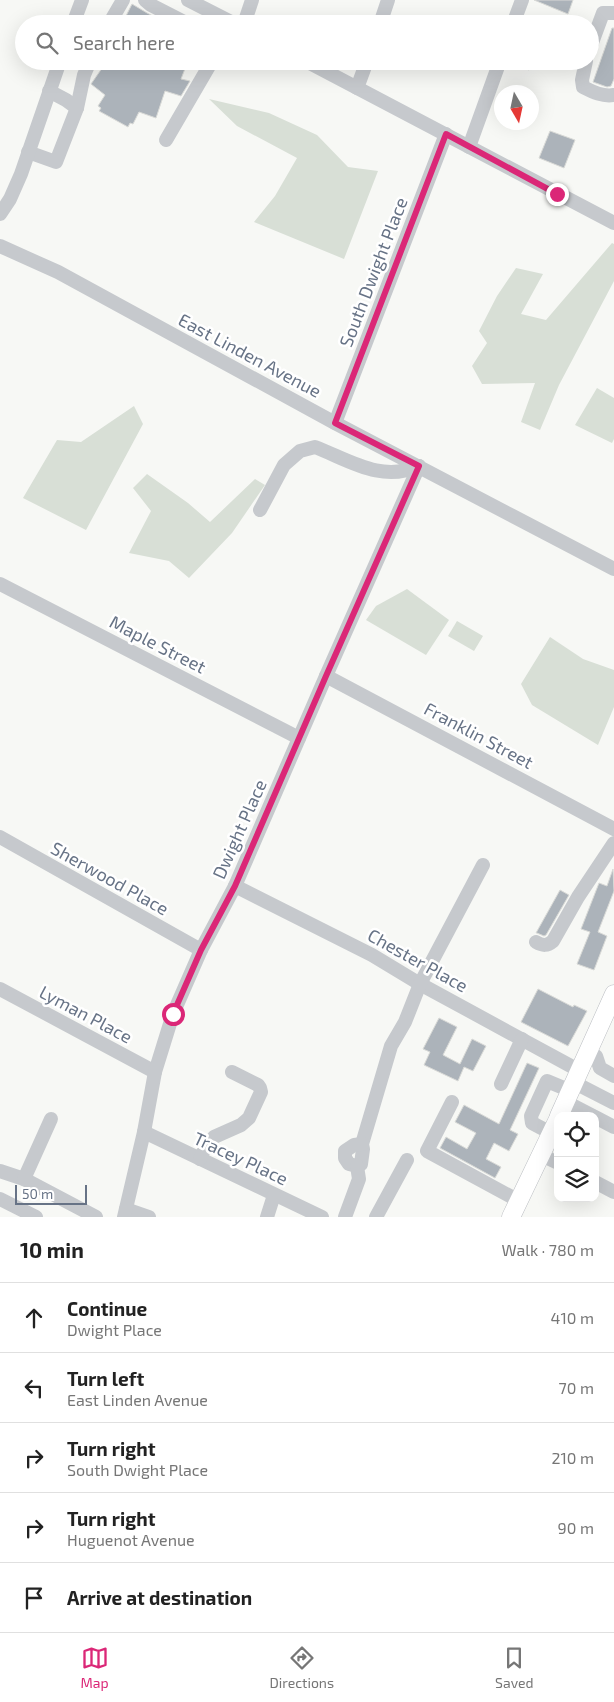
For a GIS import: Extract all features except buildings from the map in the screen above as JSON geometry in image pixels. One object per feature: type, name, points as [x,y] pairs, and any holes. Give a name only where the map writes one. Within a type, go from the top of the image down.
[{"type":"main road","points":[[511,1217],[589,1052],[609,1018],[614,994]]},
{"type":"street","points":[[79,15],[82,0]]},
{"type":"street","points":[[114,15],[123,0]]},
{"type":"street","points":[[145,0],[171,15]]},
{"type":"street","points":[[188,0],[217,15]]},
{"type":"street","points":[[247,15],[252,0]]},
{"type":"street","points":[[383,15],[388,0]]},
{"type":"street","points":[[516,15],[522,0]]},
{"type":"street","points":[[195,15],[201,7]]},
{"type":"street","points":[[599,24],[603,13],[614,13]]},
{"type":"street","points":[[0,214],[13,193],[57,70]]},
{"type":"street","points":[[28,152],[56,162],[77,108],[86,70]]},
{"type":"street","points":[[166,140],[207,70]]},
{"type":"street","points":[[323,70],[614,223]]},
{"type":"street","points":[[357,88],[364,70]]},
{"type":"street","points":[[469,147],[497,70]]},
{"type":"street","points":[[584,70],[583,87],[592,92],[608,96],[614,95]]},
{"type":"street","points":[[49,91],[77,108]]},
{"type":"street","name":"South Dwight Place","points":[[335,423],[446,134]]},
{"type":"street","name":"East Linden Avenue","points":[[0,246],[58,272],[335,423],[614,569]]},
{"type":"street","points":[[260,510],[284,465],[300,451],[314,447],[368,470],[408,472],[419,466]]},
{"type":"street","name":"Dwight Place","points":[[125,1213],[144,1132],[155,1072],[173,1014],[201,950],[235,886],[419,466]]},
{"type":"street","name":"Maple Street","points":[[0,584],[299,738]]},
{"type":"street","name":"Franklin Street","points":[[326,676],[614,829]]},
{"type":"street","name":"Sherwood Place","points":[[0,838],[201,950]]},
{"type":"street","points":[[536,942],[548,945],[553,941],[614,843]]},
{"type":"street","points":[[345,1217],[359,1180],[357,1166],[361,1164],[362,1144],[390,1046],[405,1022],[420,984],[483,865]]},
{"type":"street","name":"Chester Place","points":[[235,886],[372,955],[420,984],[522,1039],[566,1102]]},
{"type":"street","name":"Lyman Place","points":[[0,989],[155,1072]]},
{"type":"street","points":[[501,1084],[522,1039]]},
{"type":"street","points":[[589,1052],[596,1056],[600,1068],[614,1076]]},
{"type":"street","points":[[200,1160],[204,1150],[214,1137],[241,1125],[249,1118],[261,1092],[258,1085],[232,1072]]},
{"type":"street","points":[[452,1102],[427,1151],[519,1201]]},
{"type":"street","points":[[566,1102],[614,1103]]},
{"type":"street","points":[[566,1102],[586,1112]]},
{"type":"street","points":[[599,1118],[614,1126]]},
{"type":"street","points":[[24,1179],[51,1119]]},
{"type":"street","name":"Tracey Place","points":[[144,1132],[322,1217]]},
{"type":"street","points":[[541,1155],[554,1162]]},
{"type":"street","points":[[376,1217],[407,1160]]},
{"type":"street","points":[[0,1171],[24,1179],[96,1217]]},
{"type":"street","points":[[599,1184],[614,1192]]},
{"type":"street","points":[[267,1217],[274,1195]]},
{"type":"street","points":[[0,1199],[36,1217]]},
{"type":"street","points":[[125,1213],[149,1217]]},
{"type":"shaded area","points":[[209,99],[269,113],[317,135],[348,167],[378,171],[344,259],[254,222],[275,196],[297,158],[237,126]]},
{"type":"shaded area","points":[[612,243],[614,244],[614,281],[559,385],[540,430],[521,422],[535,383],[482,384],[472,366],[487,343],[479,331],[497,296],[516,268],[543,274],[521,314],[546,320]]},
{"type":"shaded area","points":[[597,388],[614,398],[614,439],[612,443],[575,425]]},
{"type":"shaded area","points":[[134,406],[143,424],[86,530],[23,498],[57,440],[81,442]]},
{"type":"shaded area","points":[[147,474],[188,503],[210,522],[255,479],[265,485],[232,533],[189,578],[169,561],[129,553],[151,511],[133,488]]},
{"type":"shaded area","points":[[407,589],[449,620],[426,655],[366,620],[376,606]]},
{"type":"shaded area","points":[[457,621],[483,636],[474,651],[448,636]]},
{"type":"shaded area","points":[[550,637],[583,659],[614,670],[614,707],[598,745],[532,705],[521,684]]},
{"type":"route","points":[[173,1014],[201,950],[235,886],[419,466],[335,423],[446,134],[557,194]]}]
